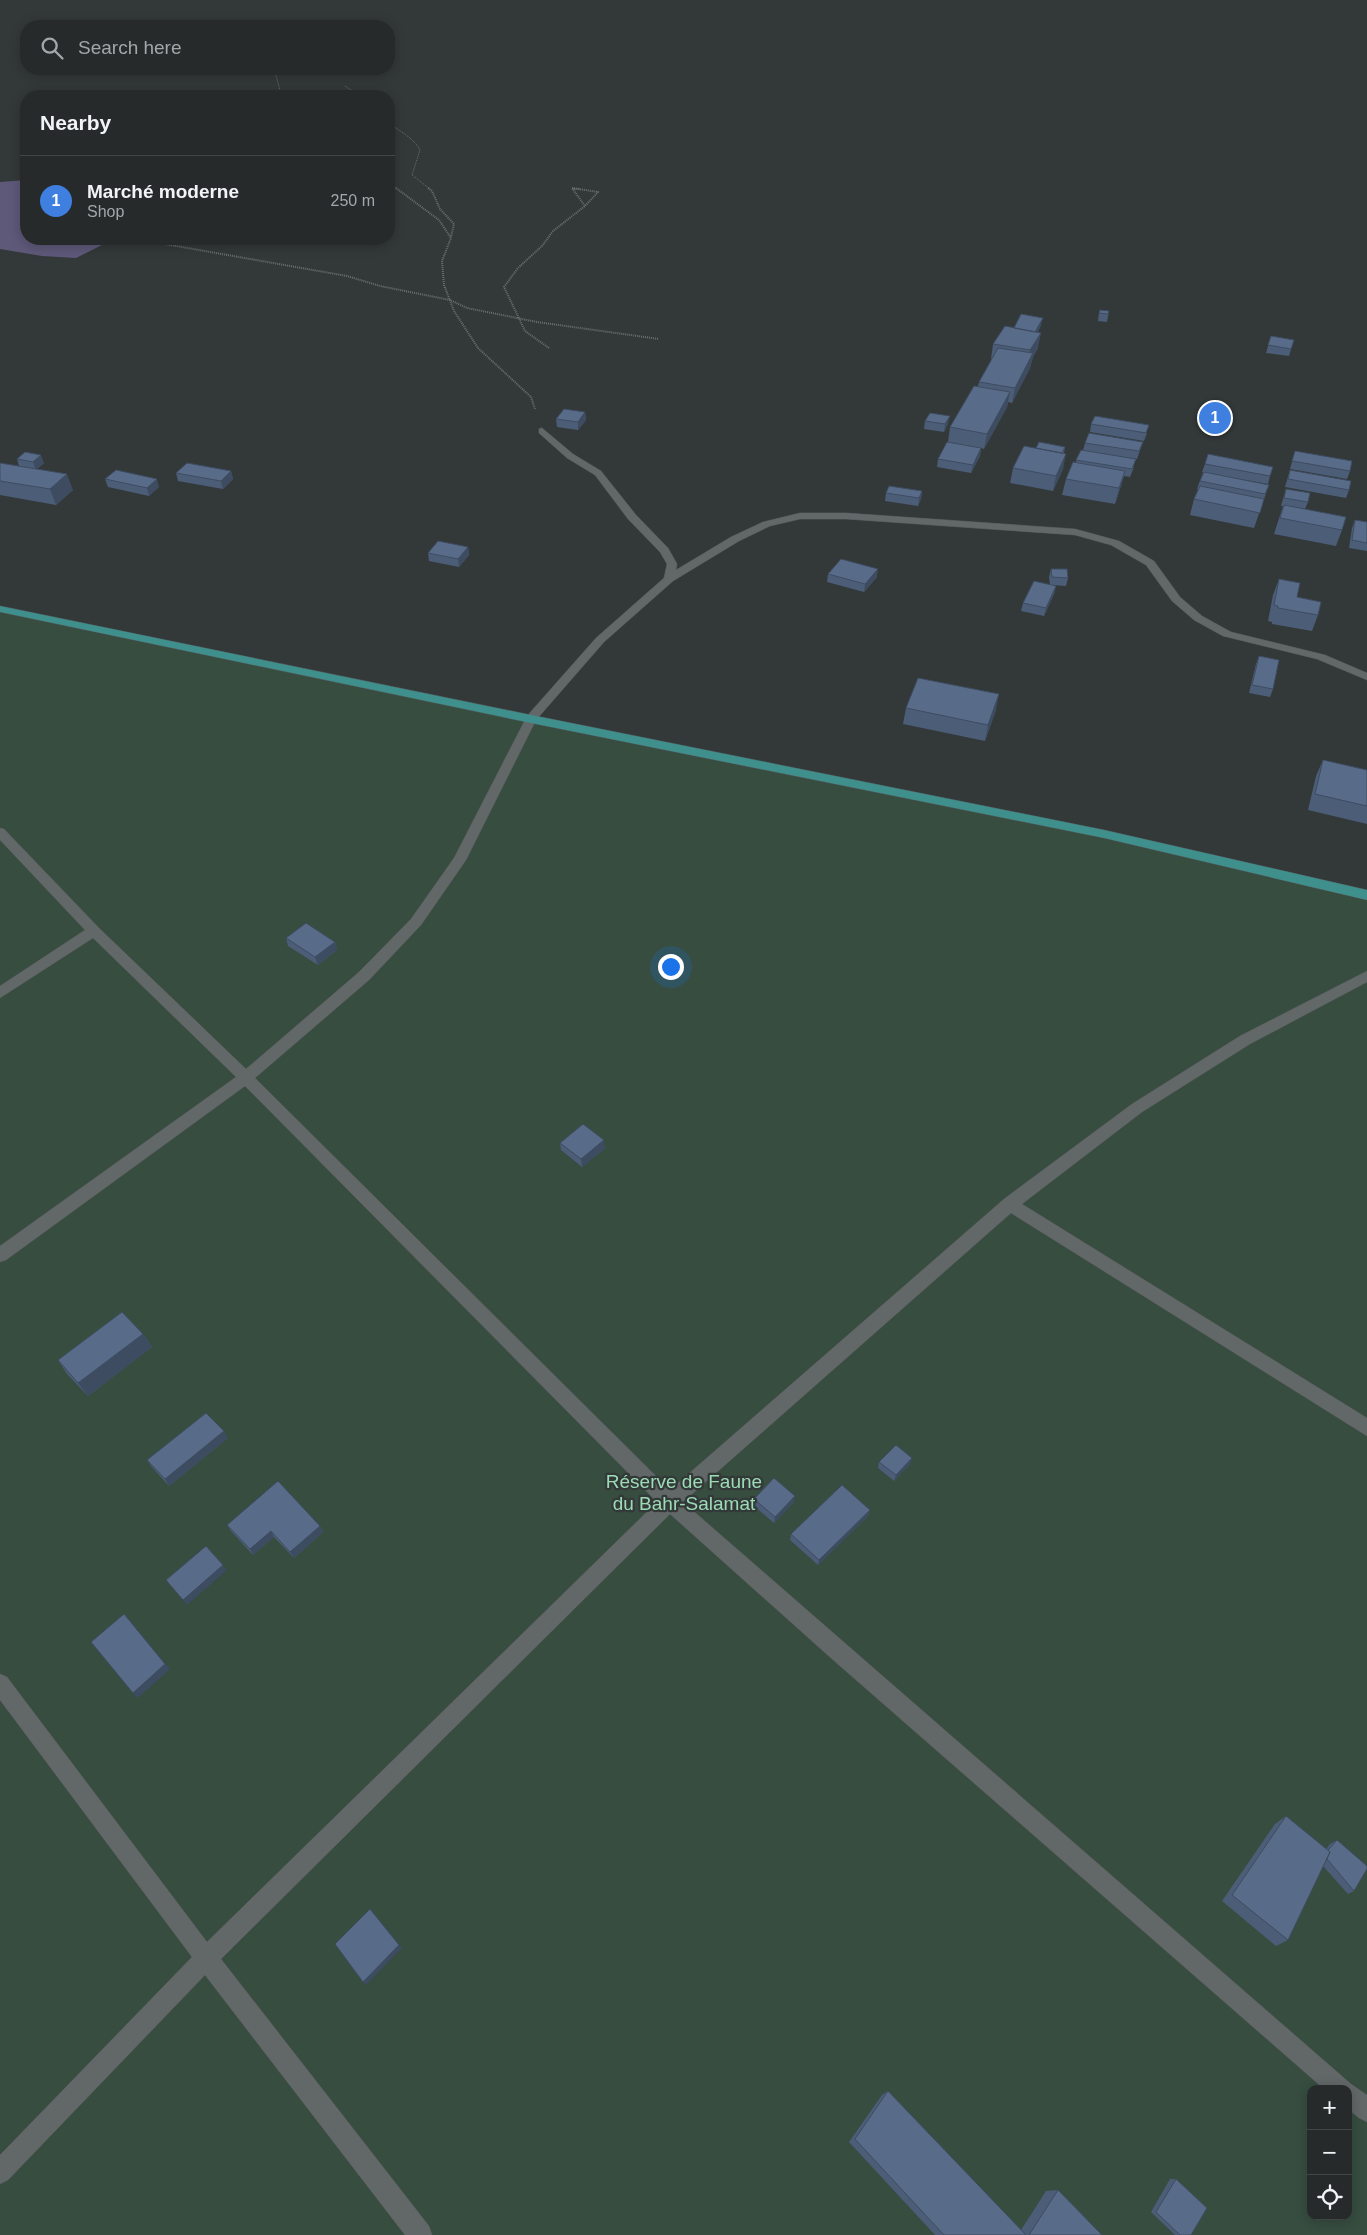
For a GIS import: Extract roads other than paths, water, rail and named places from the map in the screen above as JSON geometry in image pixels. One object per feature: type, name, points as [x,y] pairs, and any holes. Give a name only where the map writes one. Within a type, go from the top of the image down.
[{"type":"main road","points":[[0,609],[531,719],[1104,834],[1367,894]]},
{"type":"street","points":[[542,431],[570,456],[598,473],[632,517],[664,550],[672,564],[669,579]]},
{"type":"street","points":[[0,1255],[246,1078],[364,976],[416,922],[460,860],[531,719],[600,640],[669,579],[735,539],[767,524],[800,516],[846,516],[1075,532],[1115,543],[1150,563],[1176,599],[1198,618],[1227,634],[1322,657],[1367,677]]},
{"type":"street","points":[[0,832],[94,931],[246,1078],[670,1502],[839,1652],[1337,2085]]},
{"type":"street","points":[[0,993],[94,931]]},
{"type":"street","points":[[0,2172],[206,1958],[670,1502],[1010,1204],[1137,1108],[1245,1040],[1367,976]]},
{"type":"street","points":[[1010,1204],[1367,1428]]},
{"type":"street","points":[[0,1684],[206,1958],[420,2235]]},
{"type":"street","points":[[1352,2097],[1367,2110]]},
{"type":"place","name":"Marché moderne","points":[[1215,418]]},
{"type":"park label","name":"Réserve de Faune du Bahr-Salamat","points":[[684,1492]]}]
